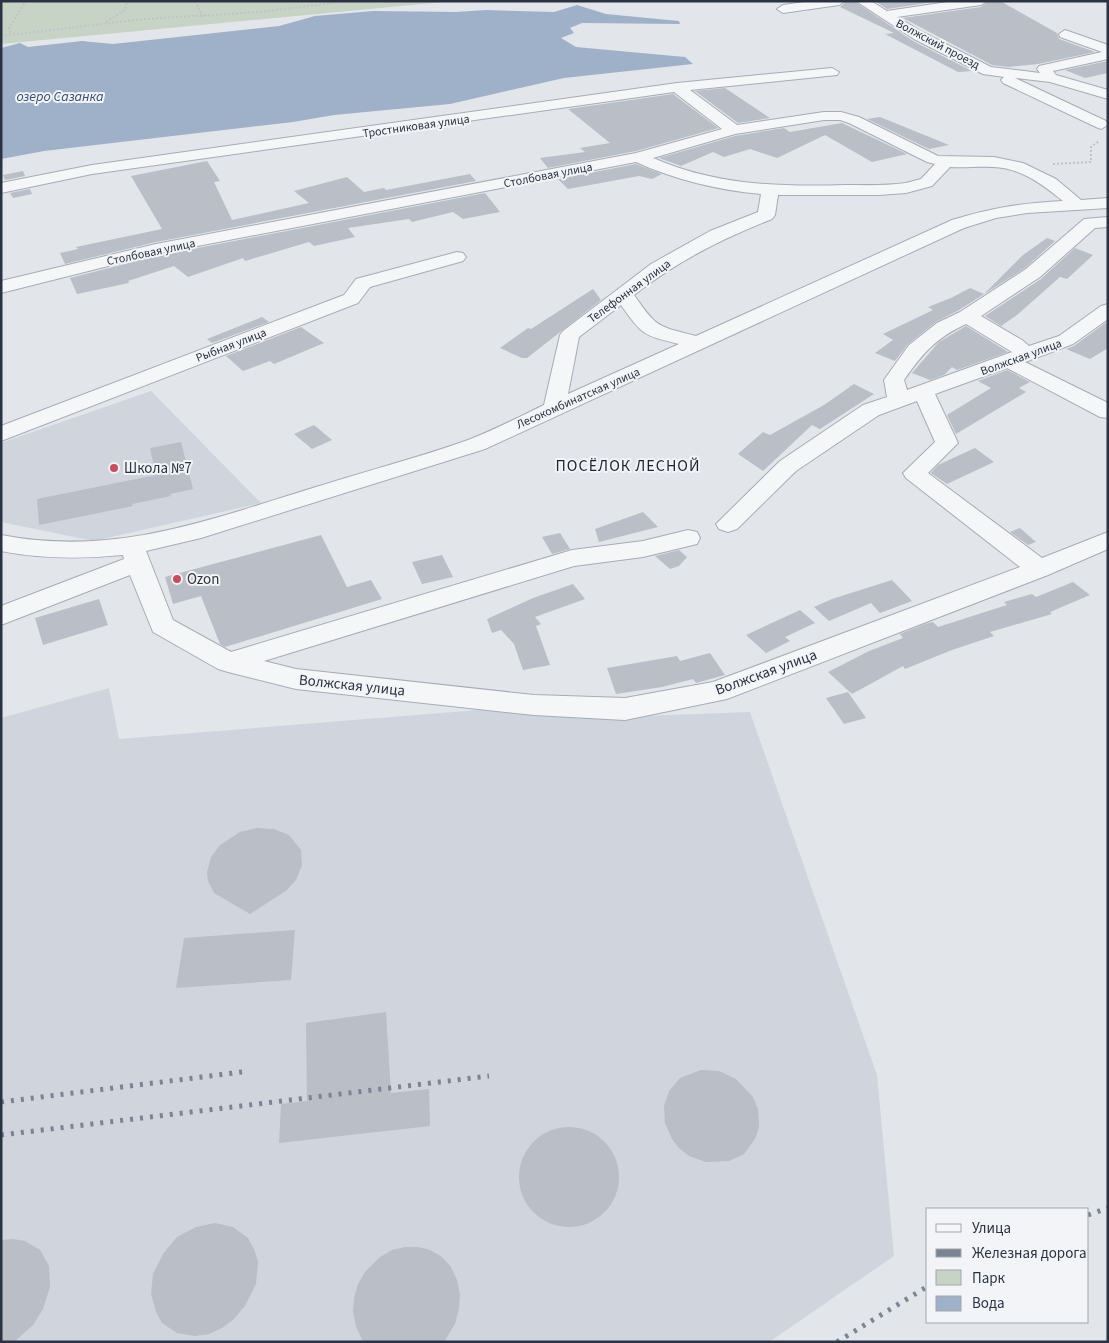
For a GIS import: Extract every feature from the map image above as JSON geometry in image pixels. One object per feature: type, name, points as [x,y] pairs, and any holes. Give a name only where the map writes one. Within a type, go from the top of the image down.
[{"type":"street","points":[[783,9],[839,1]]},
{"type":"street","name":"Волжский проезд","points":[[862,1],[919,36],[988,71],[1051,78],[1108,94]]},
{"type":"street","name":"Волжский проезд","points":[[885,15],[981,1]]},
{"type":"street","points":[[1065,34],[1108,50]]},
{"type":"street","points":[[1051,78],[1044,69],[1108,55]]},
{"type":"street","points":[[988,71],[1102,131]]},
{"type":"street","name":"Тростниковая улица","points":[[1,188],[51,175],[106,166],[183,158],[677,88],[832,72]]},
{"type":"street","points":[[677,88],[734,130]]},
{"type":"street","name":"Столбовая улица","points":[[1,287],[156,249],[638,158],[734,130],[824,116],[841,116],[854,120],[933,159],[945,163],[995,162],[1016,166],[1058,187],[1077,205]]},
{"type":"street","points":[[638,158],[663,170],[716,185],[770,191],[904,189],[926,183],[945,163]]},
{"type":"street","name":"Телефонная улица","points":[[554,410],[570,335],[657,268],[716,235],[766,215],[770,191]]},
{"type":"street","name":"Лесокомбинатская улица","points":[[1,543],[32,548],[135,554],[219,525],[477,444],[958,224],[994,213],[1027,208],[1077,205],[1106,209]]},
{"type":"street","points":[[899,401],[894,380],[916,349],[944,327],[967,316],[1033,273],[1106,209]]},
{"type":"street","name":"Рыбная улица","points":[[1,434],[351,299],[363,283],[457,257]]},
{"type":"street","points":[[623,293],[646,325],[656,332],[698,344]]},
{"type":"street","name":"Волжская улица","points":[[728,524],[788,466],[871,410],[1066,340],[1108,310]]},
{"type":"street","points":[[967,316],[1015,344],[1017,358],[1108,412]]},
{"type":"street","points":[[924,392],[947,443],[914,473],[1039,569]]},
{"type":"street","points":[[228,662],[572,558],[643,550],[688,538]]},
{"type":"street","name":"Волжская улица","points":[[135,554],[162,626],[228,662],[296,679],[534,705],[625,709],[717,692],[1039,569],[1108,540]]},
{"type":"street","points":[[1,616],[135,554]]},
{"type":"path","points":[[11,33],[9,28],[26,1]]},
{"type":"path","points":[[104,23],[125,10],[127,1]]},
{"type":"path","points":[[195,1],[203,17]]},
{"type":"path","points":[[1,36],[11,33],[104,23],[260,12],[347,1]]},
{"type":"path","points":[[1016,166],[1091,162],[1091,147],[1102,131]]},
{"type":"shaded area","name":"Школа №7","points":[[151,391],[261,503],[94,541],[1,522],[1,443]]},
{"type":"shaded area","points":[[109,688],[119,739],[515,707],[618,717],[750,712],[877,1075],[894,1256],[769,1342],[1,1342],[1,718]]},
{"type":"green space","points":[[1,1],[454,1],[1,44]]},
{"type":"water","name":"озеро Сазанка","points":[[577,5],[606,14],[679,21],[680,24],[582,23],[570,28],[574,33],[561,38],[576,47],[685,57],[693,64],[564,78],[450,104],[334,115],[293,122],[44,151],[1,159],[1,48],[20,43],[28,47],[82,41],[113,44],[279,26],[315,16],[373,11],[456,12],[486,10],[554,12]]},
{"type":"building","points":[[847,1],[854,1],[913,41],[972,71],[958,72],[885,34],[894,33],[840,7]]},
{"type":"building","points":[[875,1],[940,1],[887,9]]},
{"type":"building","points":[[989,1],[1000,1],[1057,33],[1059,39],[1095,52],[1038,64],[1008,67],[992,65],[903,18],[981,7]]},
{"type":"building","points":[[1108,61],[1108,73],[1085,78],[1065,70]]},
{"type":"building","points":[[725,88],[770,118],[738,123],[695,91]]},
{"type":"building","points":[[673,94],[718,128],[636,151],[548,168],[540,158],[585,152],[580,148],[610,143],[568,109]]},
{"type":"building","points":[[880,117],[949,145],[929,149],[867,119]]},
{"type":"building","points":[[842,123],[907,154],[872,162],[825,135],[777,158],[750,149],[724,157],[713,152],[681,166],[659,158],[735,136],[784,128],[790,132]]},
{"type":"building","points":[[207,161],[220,181],[214,182],[232,220],[309,203],[294,191],[347,177],[364,192],[384,188],[386,190],[470,174],[476,181],[156,242],[65,264],[60,253],[78,249],[76,247],[162,229],[131,176]]},
{"type":"building","points":[[636,164],[662,174],[652,179],[639,176],[568,189],[558,179]]},
{"type":"building","points":[[23,171],[25,176],[5,180],[3,175]]},
{"type":"building","points":[[30,189],[32,194],[13,198],[10,193]]},
{"type":"building","points":[[485,193],[500,212],[463,219],[453,212],[412,222],[409,219],[348,228],[355,237],[314,246],[309,242],[245,261],[243,258],[188,277],[174,266],[128,281],[129,283],[77,294],[70,278],[156,256]]},
{"type":"building","points":[[1047,238],[1055,241],[1025,268],[959,310],[936,322],[908,344],[895,361],[875,353],[893,340],[883,334],[933,310],[928,307],[970,288],[984,294],[1023,255]]},
{"type":"building","points":[[1075,248],[1093,255],[1067,279],[1060,277],[1017,315],[1001,326],[985,316],[1041,279]]},
{"type":"building","points":[[593,289],[601,300],[527,358],[522,358],[500,348],[528,328],[531,329]]},
{"type":"building","points":[[262,317],[269,322],[212,343],[207,339]]},
{"type":"building","points":[[1108,321],[1108,348],[1090,359],[1066,349],[1074,346]]},
{"type":"building","points":[[966,326],[1008,352],[957,370],[952,367],[944,375],[930,380],[912,373],[939,342]]},
{"type":"building","points":[[301,327],[324,343],[274,364],[270,361],[243,371],[226,356]]},
{"type":"building","points":[[1007,370],[1030,382],[1019,388],[1026,392],[956,434],[947,415],[991,388],[978,381]]},
{"type":"building","points":[[854,384],[874,394],[820,429],[812,425],[763,471],[738,454],[763,432],[770,435],[824,405]]},
{"type":"building","points":[[314,425],[332,440],[312,449],[294,434]]},
{"type":"building","name":"Школа №7","points":[[181,442],[193,489],[170,494],[171,496],[132,504],[133,506],[39,525],[37,499],[156,475],[150,448]]},
{"type":"building","points":[[975,448],[994,462],[947,484],[931,473],[938,465]]},
{"type":"building","points":[[643,512],[658,527],[599,542],[595,529]]},
{"type":"building","points":[[1020,528],[1036,542],[1028,545],[1010,532]]},
{"type":"building","points":[[560,533],[570,549],[552,554],[542,537]]},
{"type":"building","points":[[321,535],[347,587],[371,580],[382,599],[225,647],[220,644],[201,596],[173,604],[165,577]]},
{"type":"building","points":[[679,550],[687,557],[679,566],[670,569],[655,556]]},
{"type":"building","points":[[442,555],[453,577],[422,584],[412,562]]},
{"type":"building","points":[[892,580],[912,601],[880,613],[871,603],[829,621],[814,607],[832,599]]},
{"type":"building","points":[[1073,582],[1090,595],[1050,612],[1052,614],[990,632],[994,636],[905,669],[903,666],[852,694],[828,672],[869,651],[903,638],[900,634],[925,624],[933,622],[938,627],[1007,605],[1004,602],[1032,594],[1036,597]]},
{"type":"building","points":[[573,584],[585,599],[535,617],[541,624],[536,626],[550,665],[523,670],[514,644],[501,630],[492,633],[487,619],[533,598]]},
{"type":"building","points":[[99,599],[108,625],[43,645],[35,618]]},
{"type":"building","points":[[800,610],[815,623],[785,637],[790,641],[766,653],[746,635]]},
{"type":"building","points":[[710,653],[725,675],[696,683],[693,679],[662,687],[616,694],[607,668],[677,656],[680,661]]},
{"type":"building","points":[[848,692],[866,718],[844,724],[826,698]]},
{"type":"building","points":[[257,828],[274,829],[289,835],[301,850],[302,865],[296,880],[287,890],[250,914],[214,893],[208,881],[207,872],[211,857],[220,845],[240,832]]},
{"type":"building","points":[[295,930],[291,980],[176,988],[184,938]]},
{"type":"building","points":[[386,1012],[391,1093],[429,1089],[430,1126],[279,1143],[281,1104],[307,1101],[306,1023]]},
{"type":"building","points":[[701,1070],[719,1071],[736,1079],[753,1097],[758,1109],[759,1127],[755,1139],[744,1154],[729,1161],[706,1162],[689,1156],[672,1139],[665,1123],[664,1106],[669,1091],[680,1078]]},
{"type":"building","points":[[569,1127],[588,1131],[604,1142],[615,1158],[619,1177],[615,1196],[604,1212],[588,1223],[569,1227],[550,1223],[534,1212],[523,1196],[519,1177],[523,1158],[534,1142],[550,1131]]},
{"type":"building","points":[[215,1223],[233,1227],[248,1238],[258,1262],[256,1284],[245,1306],[234,1319],[222,1328],[209,1334],[195,1336],[177,1333],[162,1323],[156,1312],[151,1294],[153,1274],[163,1254],[177,1237],[196,1227]]},
{"type":"building","points":[[1,1240],[25,1241],[40,1250],[49,1266],[50,1287],[43,1309],[33,1325],[14,1342],[1,1342]]},
{"type":"building","points":[[418,1247],[430,1250],[442,1257],[451,1267],[457,1280],[460,1294],[455,1324],[444,1342],[363,1342],[356,1326],[353,1312],[358,1284],[365,1272],[380,1257],[392,1250]]},
{"type":"railway","points":[[1,1102],[242,1072]]},
{"type":"railway","points":[[1,1135],[489,1076]]},
{"type":"railway","points":[[1089,1215],[1108,1208]]},
{"type":"railway","points":[[837,1342],[926,1287]]},
{"type":"place","name":"Школа №7","points":[[114,468]]},
{"type":"place","name":"Ozon","points":[[177,579]]},
{"type":"district","name":"ПОСЁЛОК ЛЕСНОЙ","points":[[628,465]]}]
